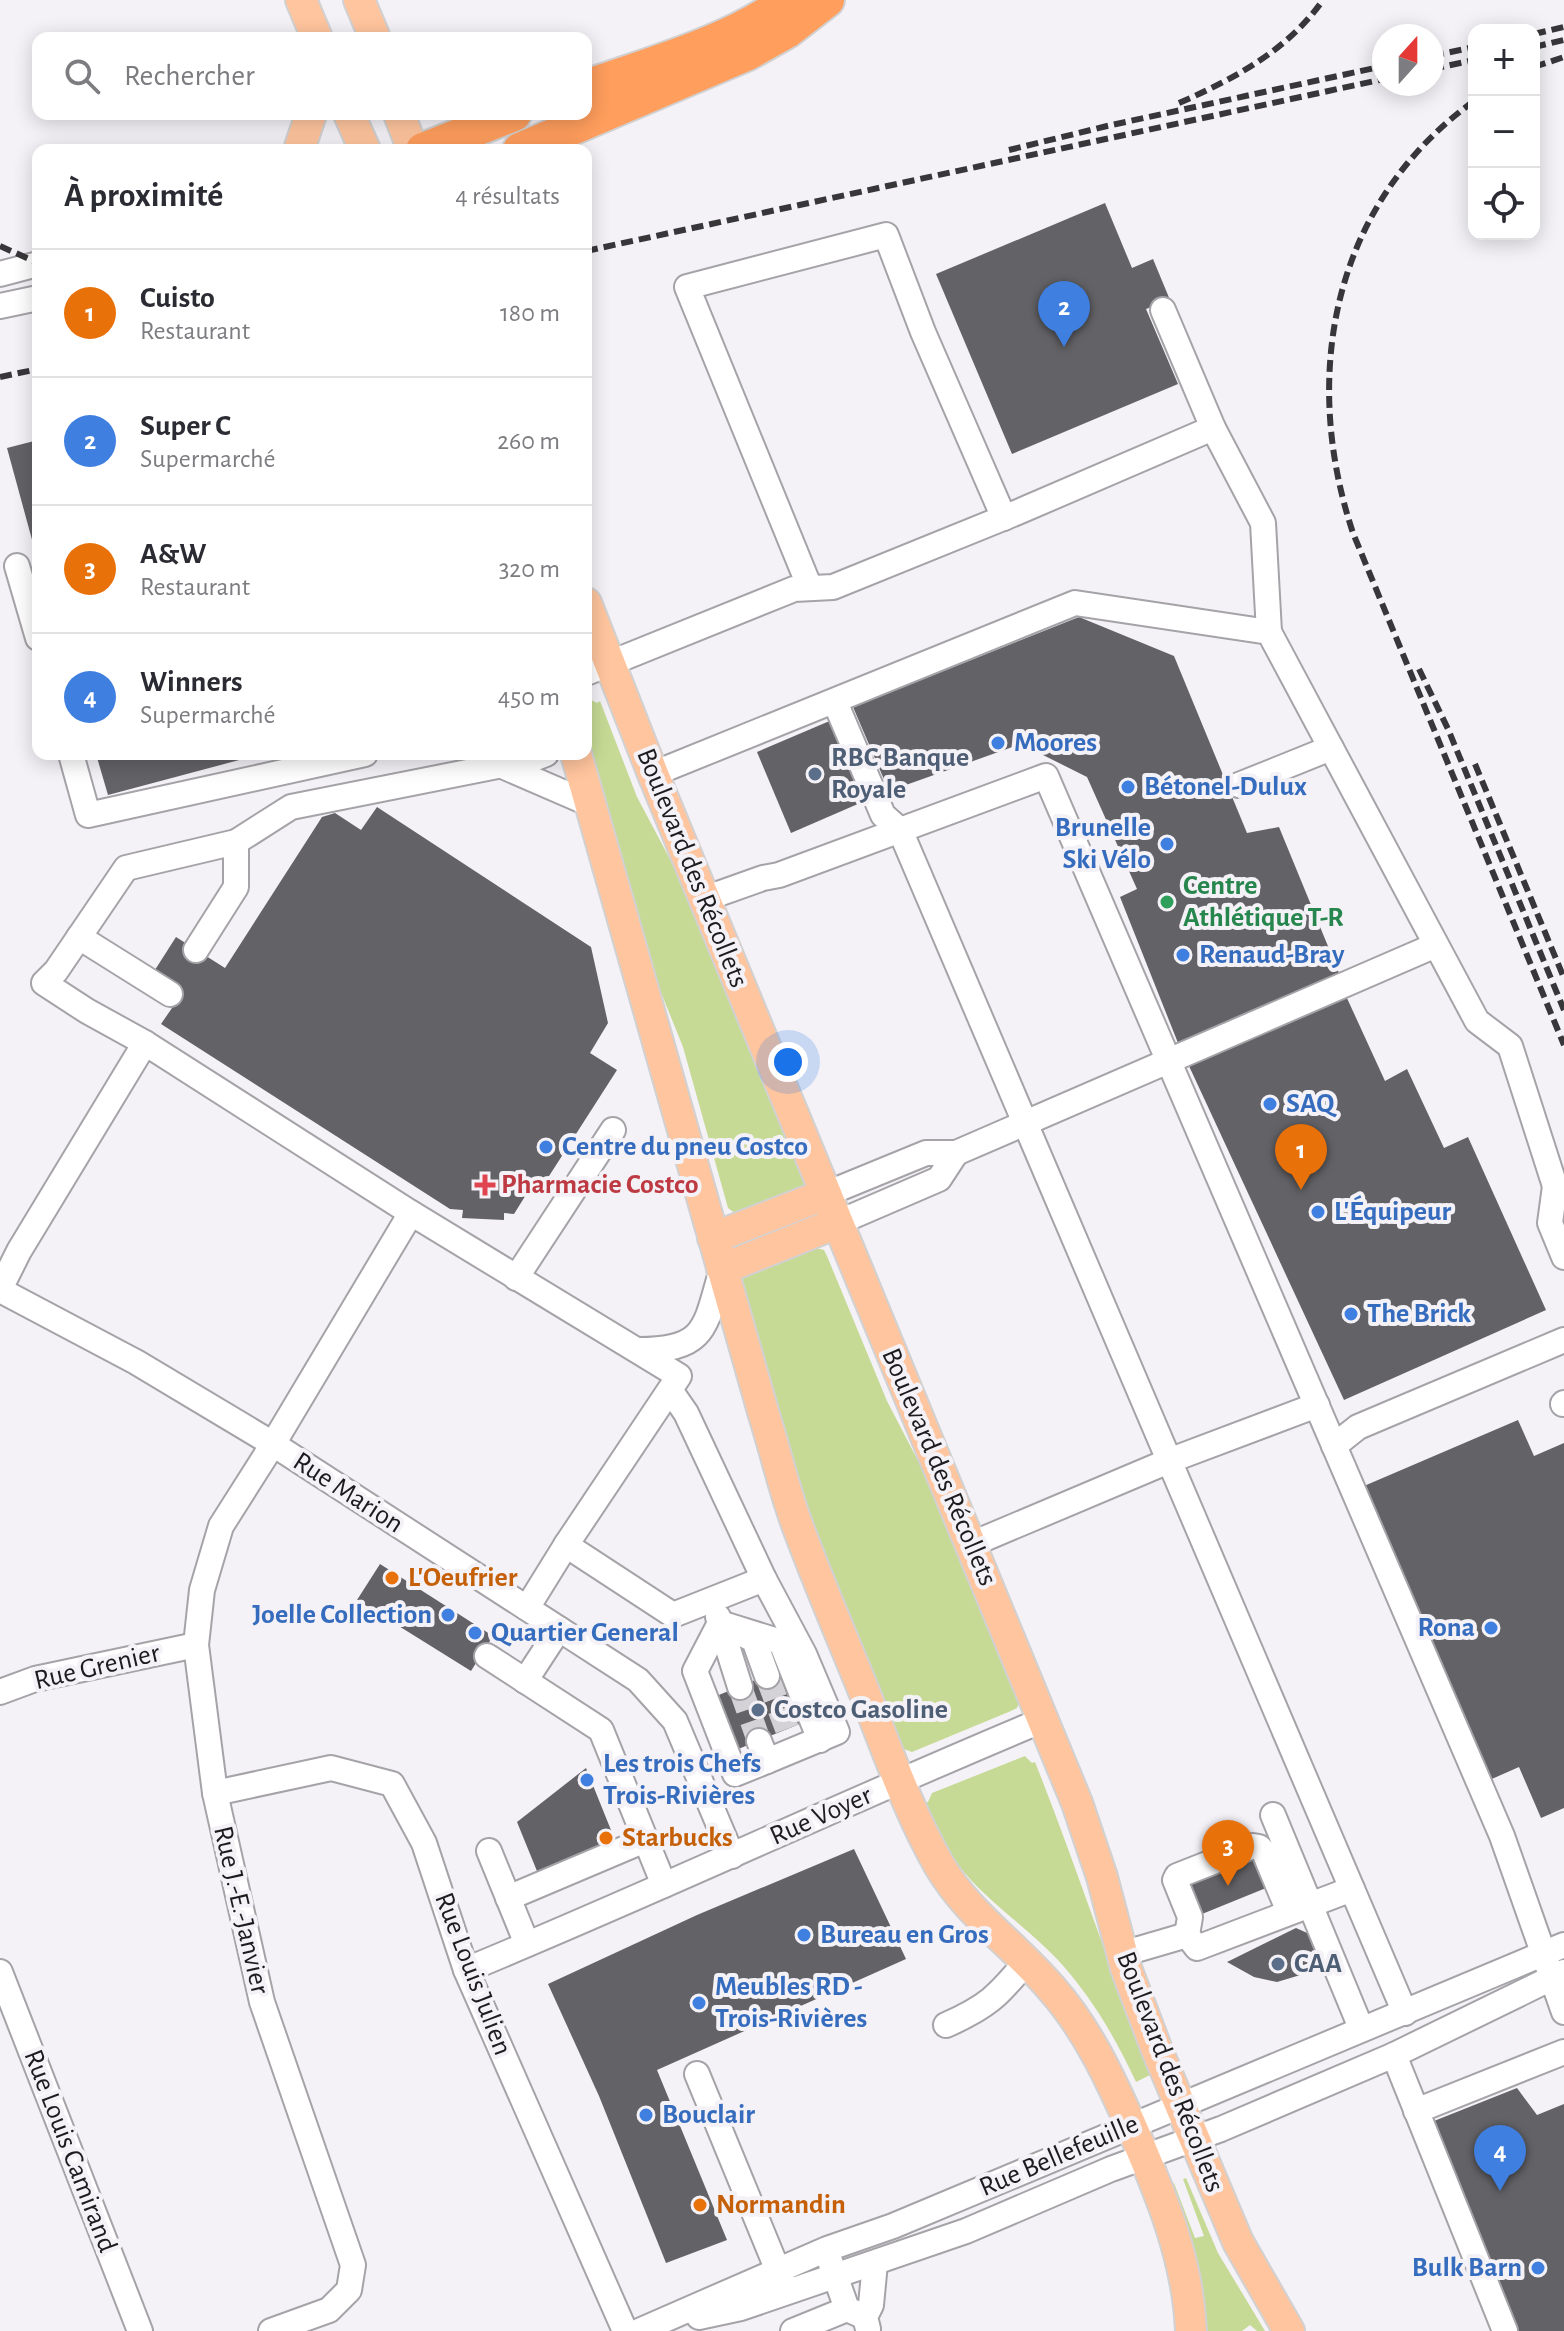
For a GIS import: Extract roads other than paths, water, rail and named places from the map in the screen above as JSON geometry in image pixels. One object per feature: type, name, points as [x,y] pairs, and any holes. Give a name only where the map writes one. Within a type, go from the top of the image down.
[{"type":"highway","points":[[592,85],[720,37],[788,0]]},
{"type":"highway","points":[[592,120],[748,53],[787,31],[827,0]]},
{"type":"highway","points":[[438,144],[497,120]]},
{"type":"highway","points":[[536,144],[592,120]]},
{"type":"main road","points":[[301,0],[314,32]]},
{"type":"main road","points":[[359,0],[372,32]]},
{"type":"main road","points":[[301,144],[309,120]]},
{"type":"main road","points":[[352,120],[362,144]]},
{"type":"main road","points":[[401,120],[411,144]]},
{"type":"main road","name":"Boulevard des Récollets","points":[[592,636],[598,668],[653,774],[1043,1720],[1088,1834],[1122,1954],[1179,2105],[1244,2255],[1289,2331]]},
{"type":"main road","name":"Boulevard des Récollets","points":[[578,760],[796,1521],[898,1780],[930,1849],[952,1887],[980,1919],[1055,1992],[1080,2025],[1111,2081],[1145,2156],[1180,2252],[1188,2292],[1191,2331]]},
{"type":"main road","points":[[713,1238],[826,1194]]},
{"type":"main road","points":[[722,1269],[837,1223]]},
{"type":"street","points":[[810,588],[687,287],[886,235],[923,332],[1004,518]]},
{"type":"street","points":[[0,274],[32,266]]},
{"type":"street","points":[[0,306],[32,299]]},
{"type":"street","points":[[1163,310],[1213,428],[1263,523],[1269,632],[1477,1021],[1510,1046],[1560,1190],[1550,1223],[1564,1257]]},
{"type":"street","points":[[598,668],[794,589],[833,587],[1213,428]]},
{"type":"street","points":[[17,566],[32,617]]},
{"type":"street","points":[[653,774],[1075,603],[1269,632]]},
{"type":"street","points":[[835,702],[883,815],[900,830],[1405,2013]]},
{"type":"street","points":[[1239,785],[1331,748]]},
{"type":"street","points":[[73,760],[88,815],[317,760]]},
{"type":"street","points":[[521,760],[291,807],[236,842],[126,868],[56,971],[44,983],[145,1043],[516,1278],[679,1376],[527,1608]]},
{"type":"street","points":[[500,765],[590,804]]},
{"type":"street","points":[[704,899],[1046,776],[1502,1836],[1554,1949],[1564,2012]]},
{"type":"street","points":[[196,950],[236,887],[236,842]]},
{"type":"street","points":[[79,937],[170,994]]},
{"type":"street","points":[[826,1194],[926,1153],[956,1153],[1436,945]]},
{"type":"street","points":[[0,1289],[19,1251],[145,1043]]},
{"type":"street","points":[[516,1278],[613,1130]]},
{"type":"street","points":[[837,1223],[939,1179],[956,1153]]},
{"type":"street","name":"Rue J.-E.-Janvier","points":[[271,2331],[329,2310],[349,2290],[353,2265],[262,2002],[215,1793],[196,1645],[202,1590],[221,1526],[411,1213]]},
{"type":"street","points":[[636,1350],[671,1348],[698,1335],[706,1323],[722,1269]]},
{"type":"street","name":"Rue Marion","points":[[0,1289],[136,1362],[273,1444],[638,1680],[675,1721],[732,1856]]},
{"type":"street","points":[[1334,1446],[1358,1427],[1564,1340]]},
{"type":"street","points":[[670,1390],[686,1413],[764,1579],[804,1654],[837,1732],[820,1740],[791,1740],[763,1751],[735,1774],[695,1671],[716,1611]]},
{"type":"street","points":[[972,1544],[1171,1460],[1317,1405]]},
{"type":"street","points":[[566,1545],[673,1615],[716,1611],[764,1579]]},
{"type":"street","points":[[716,1611],[754,1640],[767,1676]]},
{"type":"street","points":[[716,1611],[740,1687]]},
{"type":"street","points":[[716,1611],[781,1642],[820,1740]]},
{"type":"street","points":[[525,1681],[559,1629]]},
{"type":"street","name":"Rue Grenier","points":[[0,1692],[35,1679],[196,1645]]},
{"type":"street","points":[[487,1656],[601,1730],[664,1885]]},
{"type":"street","name":"Rue Voyer","points":[[466,1970],[732,1856],[898,1780],[1043,1720]]},
{"type":"street","name":"Rue Louis Julien","points":[[215,1793],[331,1768],[392,1784],[424,1843],[466,1970],[637,2330]]},
{"type":"street","points":[[1273,1815],[1300,1909]]},
{"type":"street","points":[[508,1898],[645,1840]]},
{"type":"street","points":[[1352,1889],[1300,1909],[1197,1948],[1187,1935],[1190,1917],[1175,1880],[1177,1876],[1253,1846],[1259,1847],[1300,1909],[1361,2028]]},
{"type":"street","points":[[489,1851],[527,1944]]},
{"type":"street","points":[[1122,1954],[1187,1935]]},
{"type":"street","name":"Rue Bellefeuille","points":[[782,2282],[827,2249],[893,2226],[1554,1949]]},
{"type":"street","points":[[946,2025],[992,2001],[1026,1962]]},
{"type":"street","name":"Rue Louis Camirand","points":[[0,1972],[140,2331]]},
{"type":"street","name":"Rue Bellefeuille","points":[[637,2330],[782,2282],[835,2275],[875,2263],[966,2231],[1394,2055],[1558,1975]]},
{"type":"street","points":[[1416,2111],[1564,2052]]},
{"type":"street","points":[[1394,2055],[1505,2331]]},
{"type":"street","points":[[697,2074],[782,2282]]},
{"type":"street","points":[[827,2249],[835,2275],[860,2319]]},
{"type":"street","points":[[793,2331],[860,2319],[871,2305],[875,2263]]},
{"type":"tunnel","points":[[767,1676],[787,1729]]},
{"type":"tunnel","points":[[740,1687],[759,1741]]},
{"type":"railway","points":[[1179,103],[1240,73],[1277,48],[1323,0]]},
{"type":"railway","points":[[1540,33],[1564,27]]},
{"type":"railway","points":[[1540,46],[1564,40]]},
{"type":"railway","points":[[1444,53],[1468,48]]},
{"type":"railway","points":[[1540,65],[1564,57]]},
{"type":"railway","points":[[1444,66],[1468,61]]},
{"type":"railway","points":[[1009,150],[1372,69]]},
{"type":"railway","points":[[592,250],[1372,82]]},
{"type":"railway","points":[[1468,106],[1426,142],[1388,189],[1360,241],[1341,296],[1331,353],[1330,413],[1337,473],[1353,533],[1564,1045]]},
{"type":"railway","points":[[0,246],[32,260]]},
{"type":"railway","points":[[0,377],[32,370]]},
{"type":"railway","points":[[1419,669],[1448,729],[1564,1010]]},
{"type":"railway","points":[[1475,764],[1564,978]]},
{"type":"place","name":"Super C","points":[[1064,347]]},
{"type":"place","name":"Moores","points":[[998,743]]},
{"type":"place","name":"RBC Banque Royale","points":[[815,774]]},
{"type":"place","name":"Bétonel-Dulux","points":[[1128,787]]},
{"type":"place","name":"Brunelle Ski Vélo","points":[[1167,844]]},
{"type":"place","name":"Centre Athlétique T-R","points":[[1167,902]]},
{"type":"place","name":"Renaud-Bray","points":[[1183,955]]},
{"type":"place","name":"SAQ","points":[[1270,1104]]},
{"type":"place","name":"Centre du pneu Costco","points":[[546,1147]]},
{"type":"place","name":"Pharmacie Costco","points":[[485,1185]]},
{"type":"place","name":"Cuisto","points":[[1301,1190]]},
{"type":"place","name":"L'Équipeur","points":[[1318,1212]]},
{"type":"place","name":"The Brick","points":[[1351,1314]]},
{"type":"place","name":"L'Oeufrier","points":[[392,1578]]},
{"type":"place","name":"Joelle Collection","points":[[448,1615]]},
{"type":"place","name":"Rona","points":[[1491,1628]]},
{"type":"place","name":"Quartier General","points":[[475,1633]]},
{"type":"place","name":"Costco Gasoline","points":[[758,1710]]},
{"type":"place","name":"Les trois Chefs Trois-Rivières","points":[[587,1780]]},
{"type":"place","name":"Starbucks","points":[[606,1838]]},
{"type":"place","name":"A&W","points":[[1228,1886]]},
{"type":"place","name":"Bureau en Gros","points":[[804,1935]]},
{"type":"place","name":"CAA","points":[[1278,1964]]},
{"type":"place","name":"Meubles RD - Trois-Rivières","points":[[699,2003]]},
{"type":"place","name":"Bouclair","points":[[646,2115]]},
{"type":"place","name":"Winners","points":[[1500,2191]]},
{"type":"place","name":"Normandin","points":[[700,2205]]},
{"type":"place","name":"Bulk Barn","points":[[1538,2268]]}]
